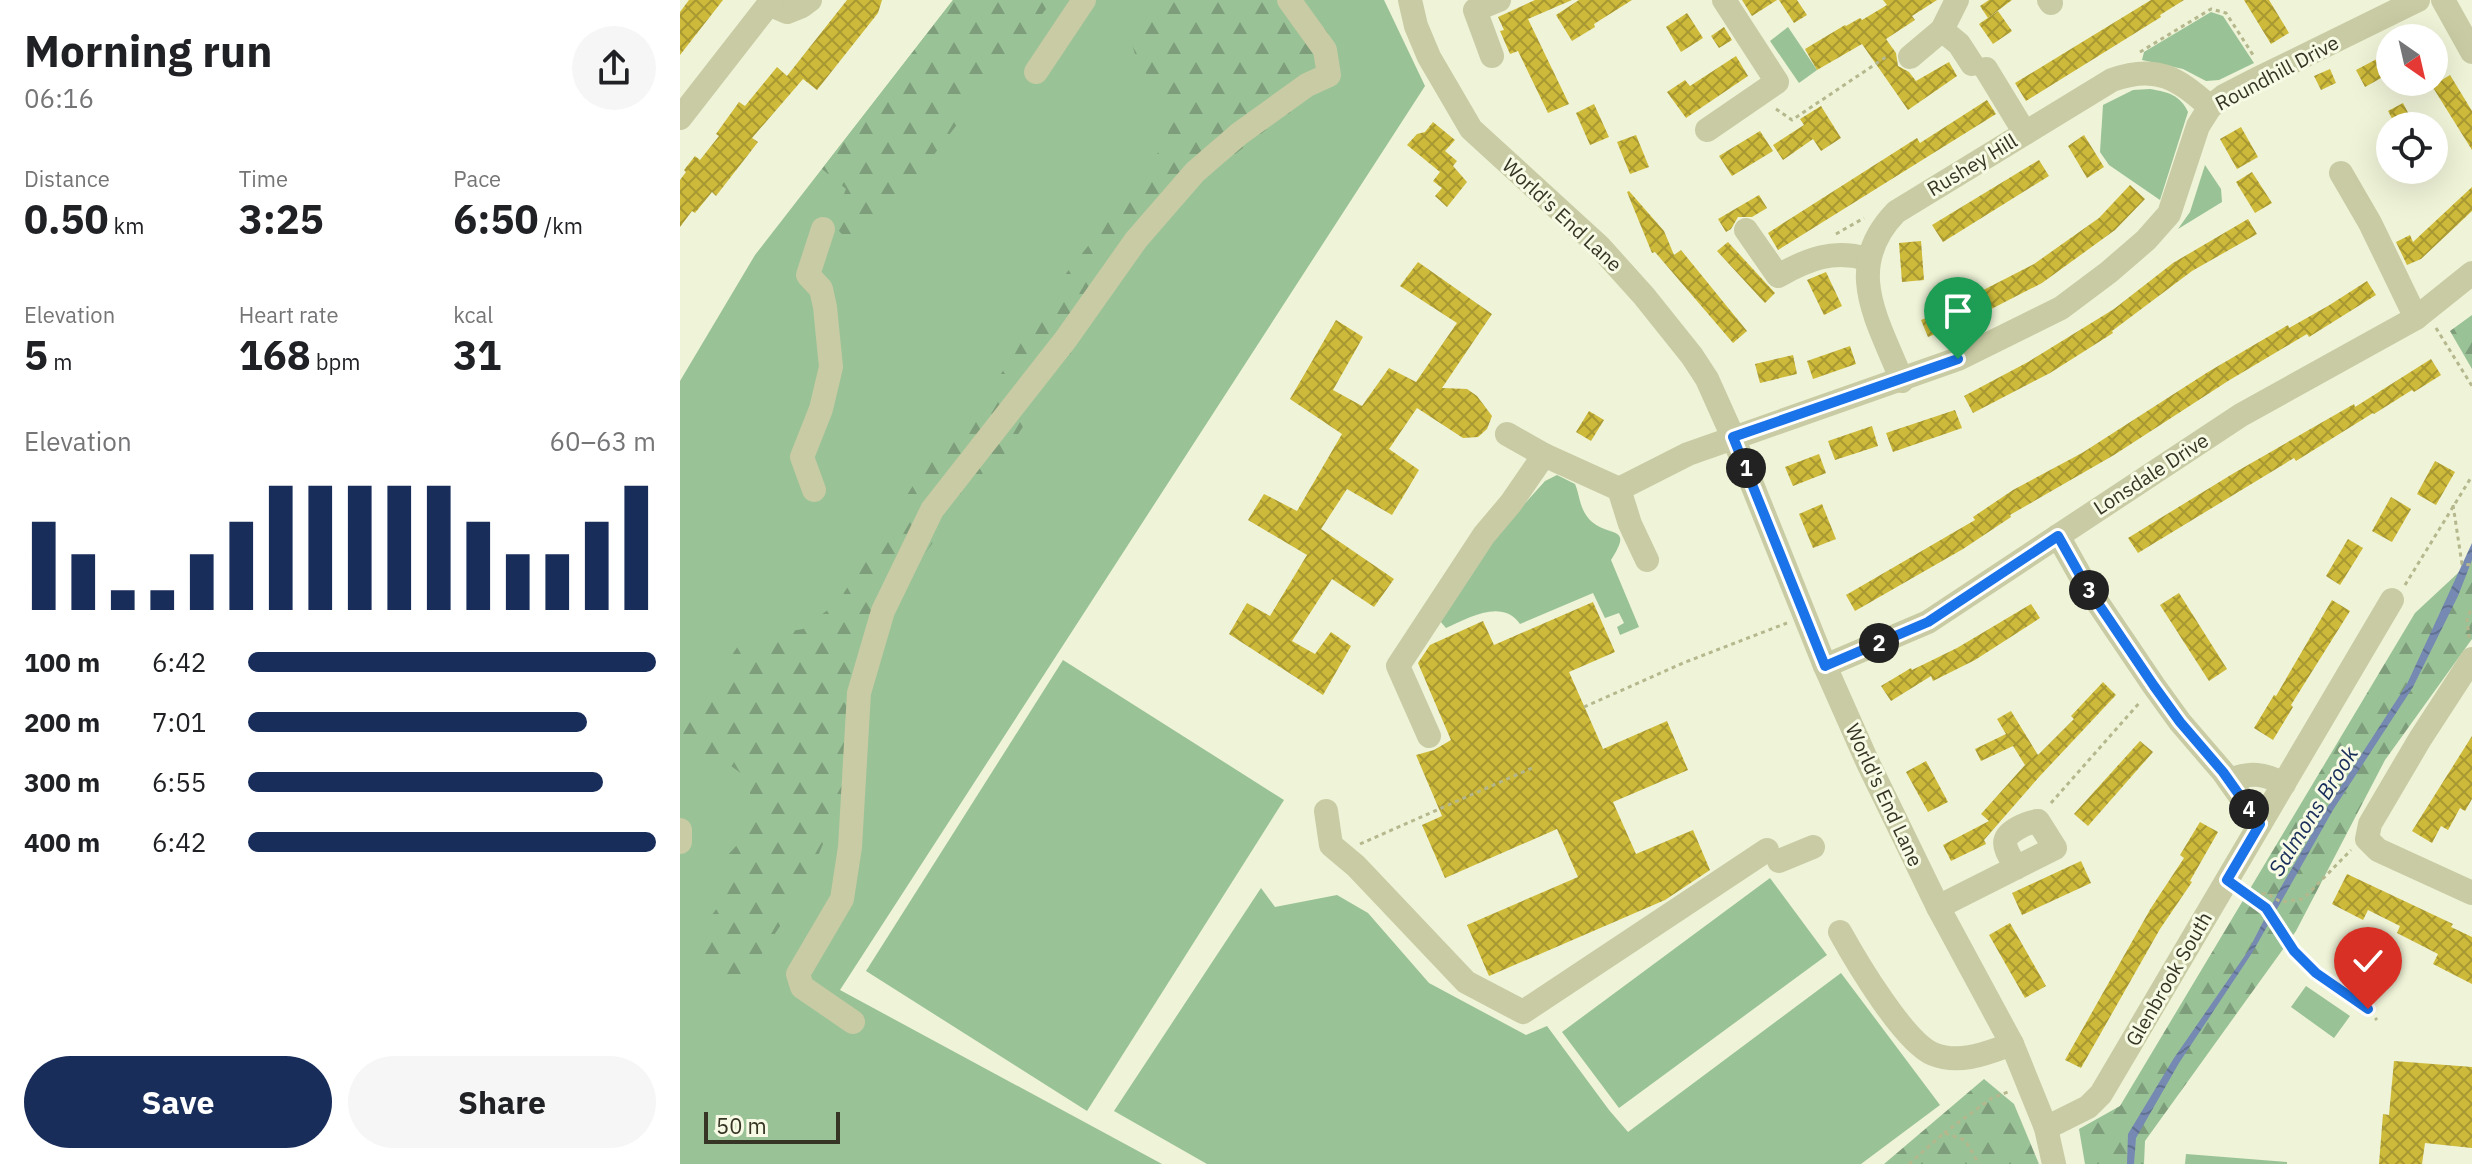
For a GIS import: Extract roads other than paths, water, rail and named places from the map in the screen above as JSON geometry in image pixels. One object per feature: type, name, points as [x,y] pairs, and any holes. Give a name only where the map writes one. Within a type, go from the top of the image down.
[{"type":"street","points":[[680,118],[772,2],[787,12],[810,0]]},
{"type":"street","points":[[1036,72],[1084,0]]},
{"type":"street","points":[[853,1022],[802,987],[798,974],[842,899],[850,847],[859,693],[883,611],[932,510],[1066,339],[1136,240],[1195,172],[1228,143],[1307,85],[1329,75],[1325,50],[1289,0]]},
{"type":"street","name":"World's End Lane","points":[[1410,0],[1416,26],[1429,57],[1471,129],[1599,246],[1644,296],[1699,367],[1733,437],[1825,666],[1868,763],[1938,907],[2012,1044],[2046,1128],[2054,1164]]},
{"type":"street","points":[[1492,56],[1475,10],[1499,0]]},
{"type":"street","points":[[1707,130],[1777,82],[1724,0]]},
{"type":"street","points":[[1910,57],[1942,30],[1957,0]]},
{"type":"street","name":"Roundhill Drive","points":[[1619,489],[1688,454],[1958,359],[2061,308],[2146,240],[2169,214],[2198,126],[2210,107],[2266,74],[2418,0]]},
{"type":"street","points":[[2443,0],[2472,52]]},
{"type":"street","points":[[1942,30],[1979,67],[2025,133]]},
{"type":"street","name":"Rushey Hill","points":[[1867,259],[1876,236],[1887,221],[1912,201],[2112,80],[2135,73],[2167,76],[2183,84],[2210,107]]},
{"type":"street","points":[[2341,173],[2422,314]]},
{"type":"street","points":[[814,490],[802,457],[821,409],[831,367],[821,289],[808,275],[823,229]]},
{"type":"street","points":[[1746,230],[1778,276],[1809,259],[1826,255],[1846,254],[1867,259],[1869,297],[1902,381]]},
{"type":"street","name":"Lonsdale Drive","points":[[1825,666],[1928,622],[2241,415],[2422,314],[2472,273]]},
{"type":"street","points":[[1507,434],[1544,455],[1619,489],[1630,524],[1647,560]]},
{"type":"street","points":[[1429,736],[1398,666],[1484,535],[1544,455]]},
{"type":"street","points":[[2058,536],[2085,584],[2154,686],[2260,824]]},
{"type":"street","name":"Glenbrook South","points":[[2046,1128],[2088,1107],[2101,1094],[2392,600]]},
{"type":"street","points":[[2471,658],[2370,824],[2367,839],[2378,850],[2472,893]]},
{"type":"street","points":[[2229,780],[2259,774],[2269,775],[2284,784]]},
{"type":"street","points":[[1326,811],[1331,845],[1466,982],[1523,1012],[1773,856],[1813,847]]},
{"type":"street","points":[[1938,907],[2055,848],[2038,821]]},
{"type":"street","points":[[680,830],[680,842]]},
{"type":"street","points":[[1840,932],[1861,969],[1894,1014],[1914,1040],[1931,1054],[1973,1058],[2012,1044]]},
{"type":"water","points":[[2472,543],[2472,560],[2458,596],[2413,687],[2333,810],[2252,953],[2179,1063],[2136,1138],[2134,1164],[2127,1164],[2128,1134],[2174,1058],[2248,951],[2328,806],[2407,684]]},
{"type":"water label","name":"Salmons Brook","points":[[2313,811]]}]
